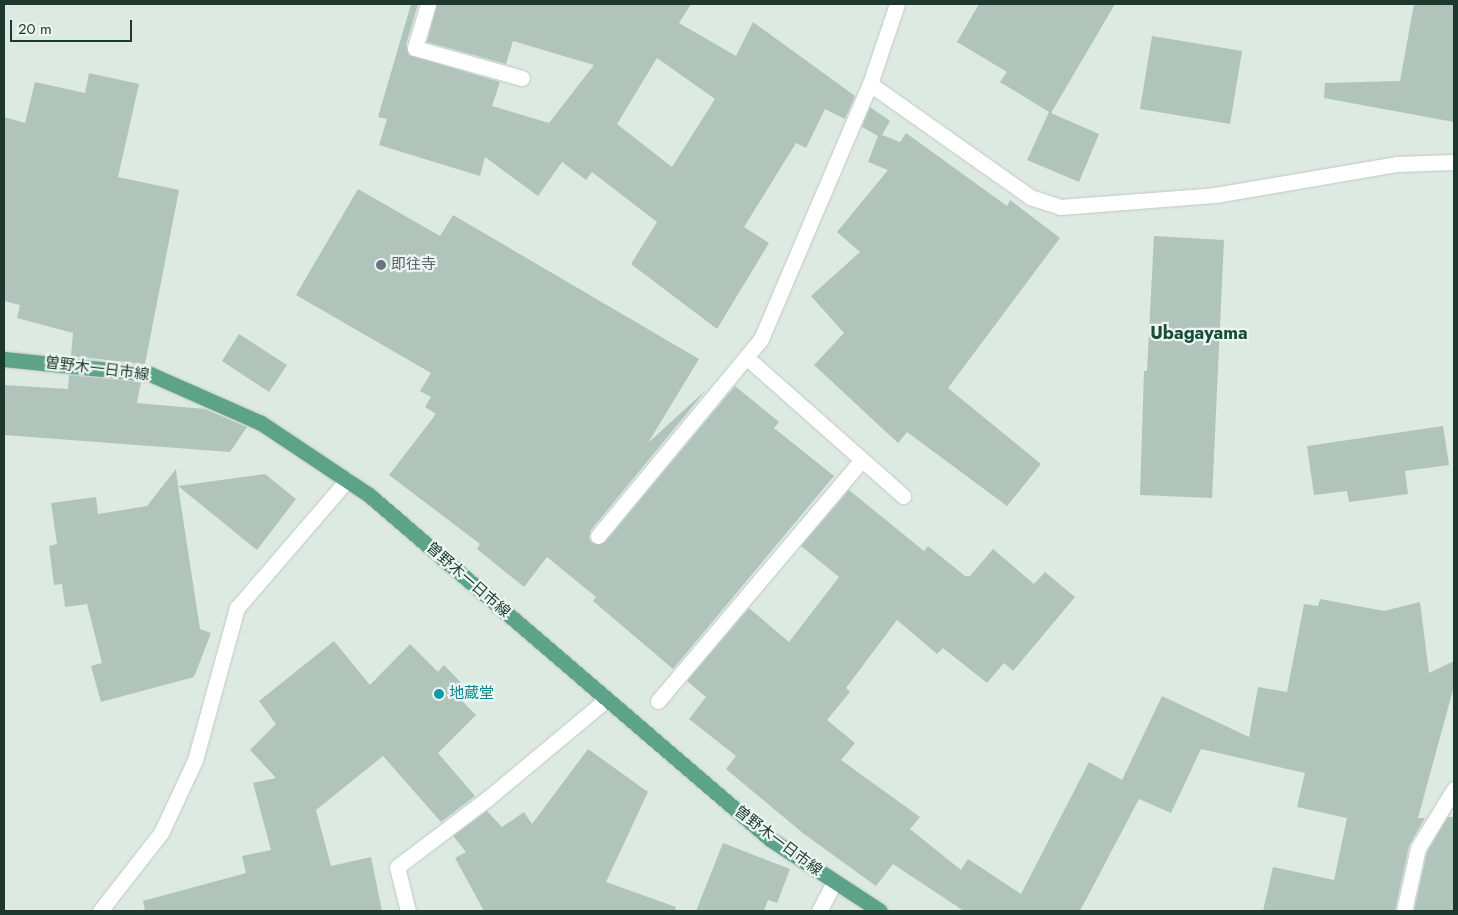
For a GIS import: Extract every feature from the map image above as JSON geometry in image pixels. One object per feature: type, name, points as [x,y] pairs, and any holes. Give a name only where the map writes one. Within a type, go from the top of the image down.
[{"type":"main road","name":"曽野木一日市線","points":[[4,359],[150,374],[261,423],[369,494],[770,839],[834,883],[880,911]]},
{"type":"street","points":[[428,4],[415,48],[522,78]]},
{"type":"street","points":[[598,536],[761,340],[870,84],[897,4]]},
{"type":"street","points":[[870,84],[1030,197],[1060,207],[1215,195],[1397,164],[1454,162]]},
{"type":"street","points":[[746,357],[903,496]]},
{"type":"street","points":[[658,701],[862,460]]},
{"type":"street","points":[[100,911],[161,833],[195,760],[237,608],[347,480]]},
{"type":"street","points":[[408,911],[397,867],[487,799],[607,699]]},
{"type":"street","points":[[1404,911],[1418,848],[1454,789]]},
{"type":"street","points":[[819,911],[834,883]]},
{"type":"building","points":[[411,4],[418,4],[406,45],[409,55],[500,82],[492,106],[549,123],[594,65],[513,41],[506,64],[427,42],[437,4],[691,4],[679,23],[736,56],[753,22],[855,96],[845,119],[825,109],[806,148],[796,143],[744,227],[769,243],[717,329],[631,264],[657,222],[592,172],[586,180],[562,162],[538,196],[485,157],[480,176],[379,145],[387,119],[378,117]],"holes":[[[657,58],[715,99],[672,167],[617,124]]]},
{"type":"building","points":[[979,4],[1115,4],[1051,113],[1099,134],[1079,182],[1027,160],[1049,112],[1000,82],[1007,72],[957,42]]},
{"type":"building","points":[[1414,4],[1454,4],[1454,122],[1324,98],[1325,83],[1400,81]]},
{"type":"building","points":[[1152,36],[1242,51],[1230,124],[1140,109]]},
{"type":"building","points":[[89,73],[139,84],[118,177],[179,190],[145,364],[71,356],[73,333],[17,318],[20,305],[4,301],[4,117],[25,123],[35,82],[85,93]]},
{"type":"building","points":[[870,107],[890,121],[882,135],[900,142],[906,133],[1007,206],[1010,200],[1060,238],[948,388],[1041,464],[1007,506],[907,432],[898,443],[814,365],[844,333],[811,296],[860,252],[837,232],[888,170],[868,162],[878,136],[862,127]]},
{"type":"building","points":[[358,189],[440,236],[453,215],[699,359],[648,443],[706,390],[591,530],[589,539],[592,543],[605,542],[735,386],[779,422],[774,428],[834,476],[673,669],[593,601],[596,597],[547,557],[524,587],[477,549],[480,544],[389,475],[436,414],[425,407],[431,397],[420,391],[431,373],[296,295]]},
{"type":"building","points":[[1154,236],[1224,240],[1212,498],[1140,495],[1144,371],[1147,371]]},
{"type":"building","points":[[239,334],[287,365],[269,392],[222,361]]},
{"type":"building","points":[[69,375],[141,382],[137,403],[205,409],[247,427],[230,452],[4,435],[4,385],[68,389]]},
{"type":"building","points":[[1443,426],[1449,465],[1405,471],[1408,494],[1349,502],[1347,491],[1314,495],[1307,446]]},
{"type":"building","points":[[176,469],[200,629],[211,633],[194,677],[101,702],[91,666],[102,663],[87,604],[65,607],[62,584],[54,585],[49,546],[57,544],[51,503],[96,497],[98,514],[147,506]]},
{"type":"building","points":[[265,474],[296,499],[257,550],[178,486]]},
{"type":"building","points":[[849,490],[924,551],[928,546],[965,576],[970,576],[993,549],[1034,584],[1045,572],[1075,597],[1013,671],[1004,663],[987,683],[943,648],[937,654],[897,620],[846,688],[850,692],[827,720],[855,743],[841,760],[920,817],[910,829],[961,870],[968,859],[1021,894],[1089,762],[1122,780],[1162,696],[1249,737],[1258,687],[1287,692],[1304,604],[1318,606],[1320,599],[1384,611],[1420,602],[1429,673],[1454,661],[1454,686],[1418,818],[1425,818],[1409,846],[1395,911],[1263,911],[1273,867],[1334,880],[1347,818],[1297,807],[1305,773],[1201,749],[1171,813],[1139,799],[1080,911],[964,911],[893,864],[876,886],[804,834],[726,769],[736,756],[689,719],[706,697],[687,681],[749,608],[789,642],[839,577],[801,546]]},
{"type":"building","points":[[334,641],[370,685],[410,644],[438,672],[444,665],[469,691],[461,700],[476,715],[438,753],[475,796],[441,822],[383,756],[316,810],[331,866],[371,857],[382,911],[145,911],[143,901],[246,873],[242,856],[271,850],[253,783],[276,778],[250,750],[276,724],[259,701]]},
{"type":"building","points":[[588,749],[648,792],[606,882],[676,907],[675,911],[484,911],[455,858],[466,852],[453,836],[487,811],[502,827],[524,812],[532,824]]},
{"type":"building","points":[[1448,817],[1454,817],[1454,911],[1414,911],[1427,852]]},
{"type":"building","points":[[723,843],[790,869],[777,903],[768,900],[764,911],[696,911]]},
{"type":"place","name":"即往寺","points":[[381,265]]},
{"type":"place","name":"地蔵堂","points":[[439,694]]},
{"type":"district","name":"Ubagayama","points":[[1199,333]]}]
